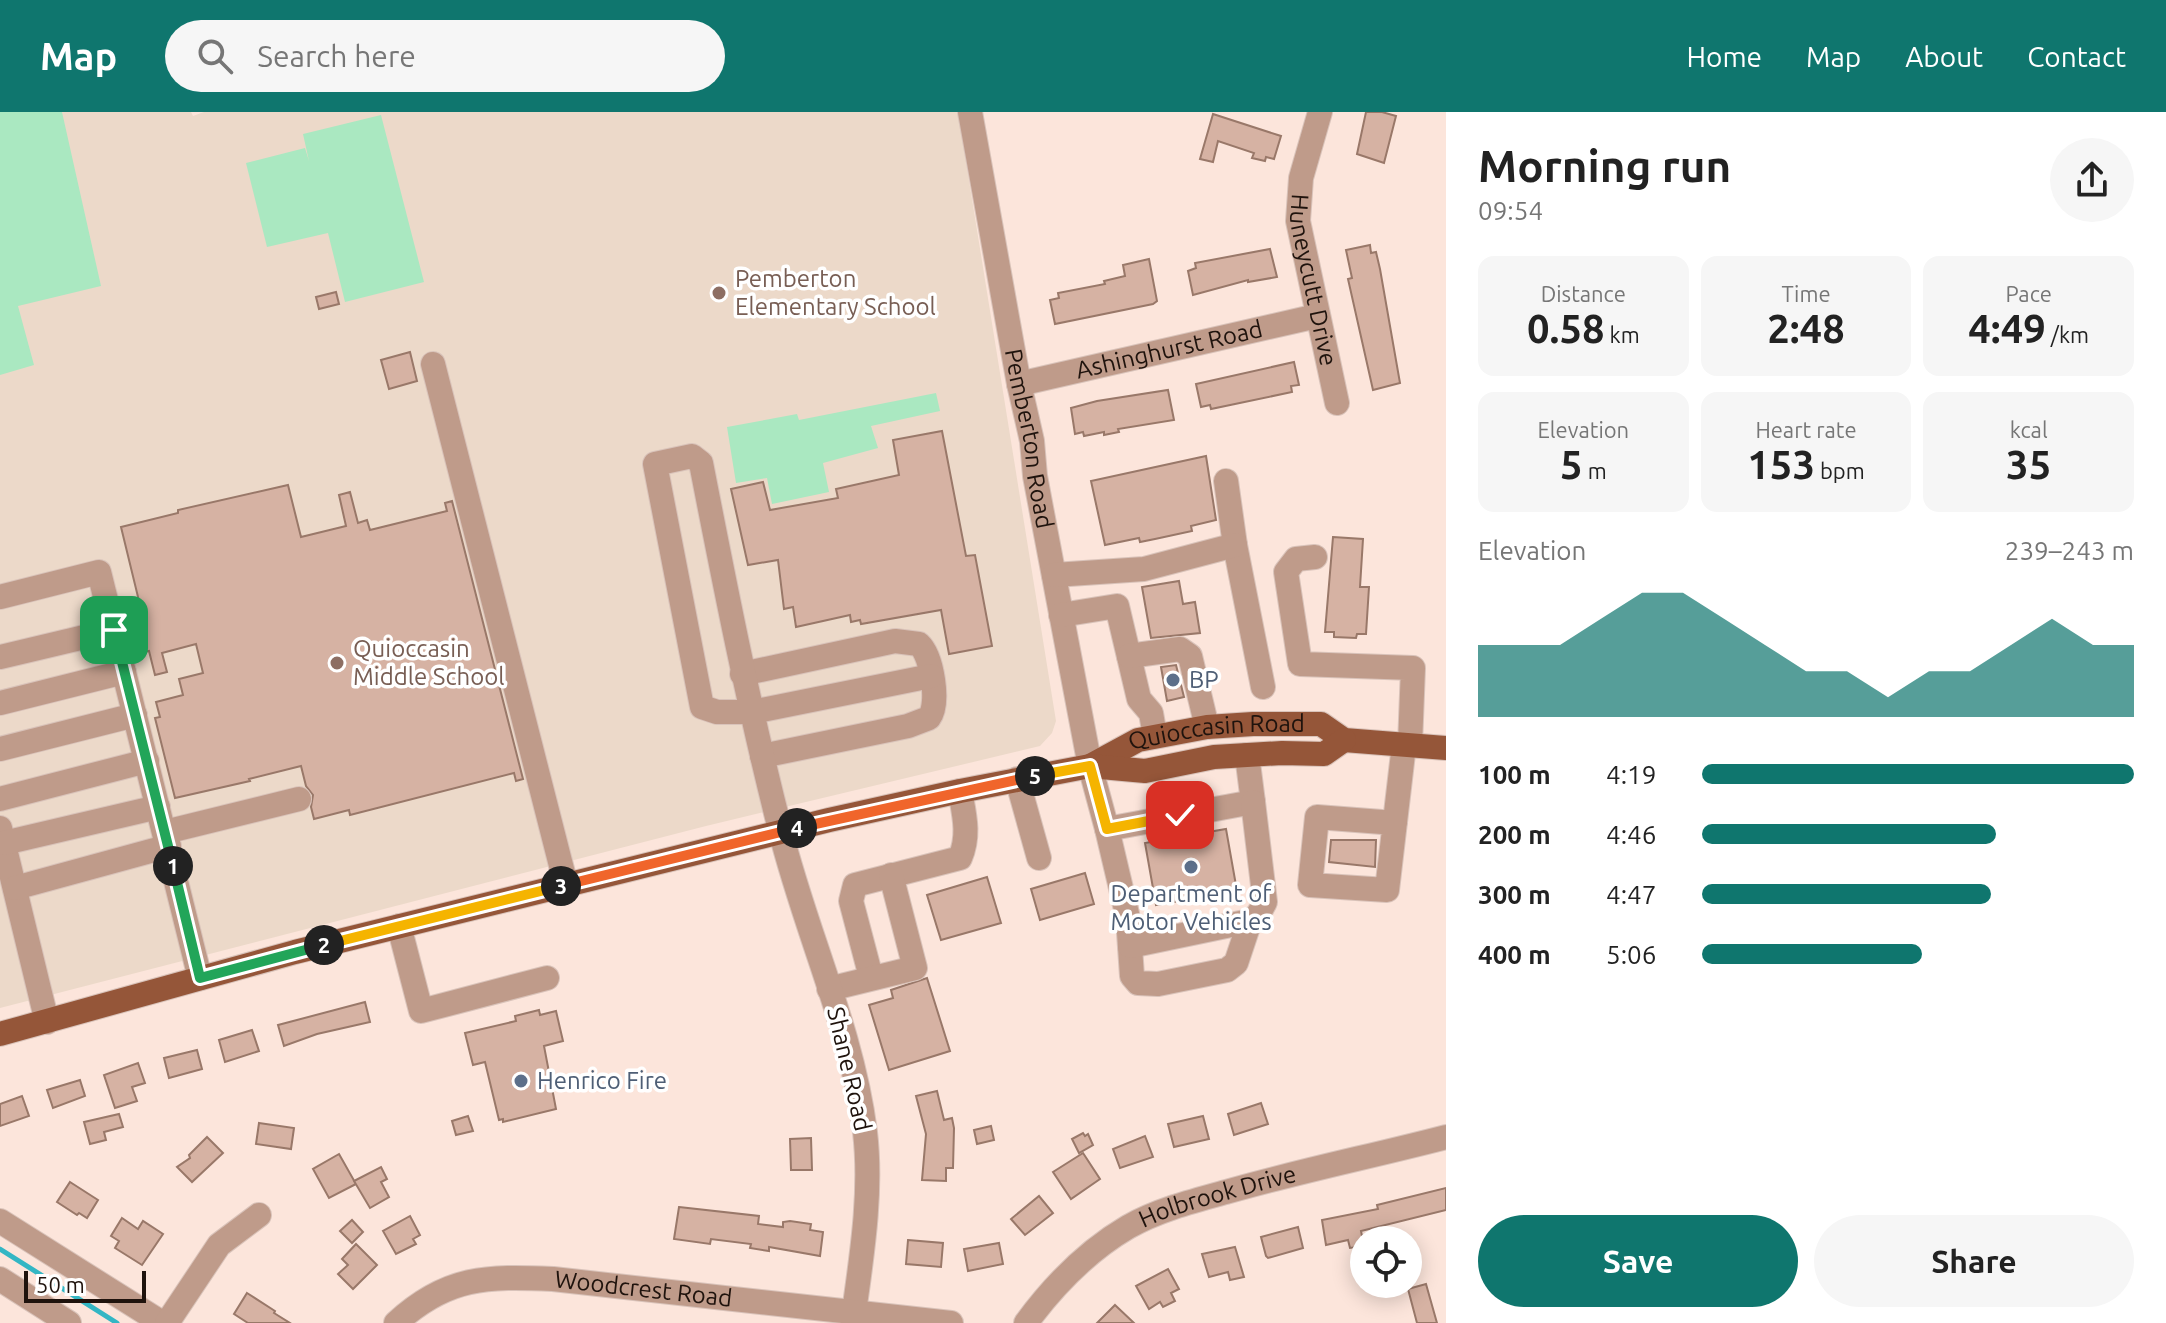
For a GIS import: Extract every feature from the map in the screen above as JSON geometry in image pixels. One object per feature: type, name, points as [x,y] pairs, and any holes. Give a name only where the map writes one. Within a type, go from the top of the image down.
[{"type":"main road","name":"Quioccasin Road","points":[[1090,766],[1138,740],[1207,727],[1321,724],[1344,740],[1446,748]]},
{"type":"main road","name":"Quioccasin Road","points":[[0,1034],[399,926],[960,791],[1090,766],[1145,771],[1214,757],[1324,754],[1344,740]]},
{"type":"street","name":"Pemberton Road","points":[[970,112],[1090,766],[1128,918],[1132,976],[1138,983],[1158,984],[1227,970],[1236,963],[1250,921]]},
{"type":"street","name":"Huneycutt Drive","points":[[1320,112],[1301,178],[1298,205],[1300,238],[1337,403]]},
{"type":"street","name":"Ashinghurst Road","points":[[1019,384],[1317,316]]},
{"type":"street","points":[[433,364],[566,885]]},
{"type":"street","name":"Shane Road","points":[[752,712],[717,712],[702,707],[655,464],[692,456],[701,463],[742,674],[752,712],[780,833],[857,1083],[867,1155],[867,1187],[854,1312]]},
{"type":"street","points":[[1226,481],[1235,545],[1263,687]]},
{"type":"street","points":[[1054,575],[1144,569],[1235,545]]},
{"type":"street","points":[[1315,557],[1296,559],[1286,572],[1300,664],[1413,668],[1407,745],[1395,823]]},
{"type":"street","points":[[0,597],[99,572],[200,978]]},
{"type":"street","points":[[1061,615],[1117,606],[1139,699],[1151,713],[1155,736]]},
{"type":"street","points":[[0,657],[114,630]]},
{"type":"street","points":[[742,674],[905,641],[923,648],[931,676],[936,704],[929,718],[921,723],[762,756]]},
{"type":"street","points":[[1129,656],[1180,649],[1190,656],[1207,727]]},
{"type":"street","points":[[0,703],[124,672]]},
{"type":"street","points":[[752,712],[931,676]]},
{"type":"street","points":[[0,749],[135,715]]},
{"type":"street","points":[[1130,946],[1250,921],[1258,915],[1265,902],[1247,755]]},
{"type":"street","points":[[0,799],[147,761]]},
{"type":"street","points":[[1017,779],[1039,858]]},
{"type":"street","points":[[871,977],[851,901],[855,885],[960,858],[966,826],[960,791]]},
{"type":"street","points":[[15,888],[299,799]]},
{"type":"street","points":[[1107,829],[1253,802]]},
{"type":"street","points":[[47,1022],[2,836],[158,807]]},
{"type":"street","points":[[829,989],[915,968],[891,875]]},
{"type":"street","points":[[399,926],[421,1011],[547,978]]},
{"type":"street","name":"Holbrook Drive","points":[[1026,1323],[1069,1272],[1096,1249],[1141,1220],[1176,1206],[1292,1173],[1446,1137]]},
{"type":"street","points":[[0,1221],[164,1323],[219,1245],[259,1215]]},
{"type":"street","name":"Woodcrest Road","points":[[396,1323],[433,1295],[473,1280],[501,1277],[553,1279],[951,1323]]},
{"type":"street","points":[[0,1279],[69,1323]]},
{"type":"shaded area","points":[[0,112],[191,112],[193,116],[204,112],[958,112],[1056,721],[1052,733],[1040,746],[706,826],[0,1008]]},
{"type":"green space","points":[[0,112],[62,112],[101,286],[18,306],[34,365],[0,375]]},
{"type":"green space","points":[[381,115],[424,282],[345,302],[328,233],[267,247],[246,163],[305,148],[309,161],[303,134]]},
{"type":"green space","points":[[936,393],[940,411],[871,426],[878,448],[823,463],[829,492],[772,504],[767,478],[736,483],[727,427],[797,414],[799,420]]},
{"type":"building","points":[[1366,112],[1396,116],[1384,163],[1357,154]]},
{"type":"building","points":[[1213,114],[1281,136],[1274,159],[1266,157],[1265,161],[1252,158],[1254,153],[1218,141],[1213,162],[1200,159]]},
{"type":"building","points":[[1370,245],[1371,253],[1376,252],[1380,269],[1400,383],[1373,390],[1348,279],[1352,278],[1346,250]]},
{"type":"building","points":[[1270,249],[1277,277],[1248,280],[1193,295],[1188,271],[1196,268],[1195,263]]},
{"type":"building","points":[[1149,259],[1157,301],[1153,304],[1055,324],[1050,300],[1059,298],[1058,293],[1105,284],[1104,281],[1125,276],[1123,265]]},
{"type":"building","points":[[336,292],[339,304],[319,309],[316,297]]},
{"type":"building","points":[[410,352],[417,381],[389,389],[381,360]]},
{"type":"building","points":[[1294,362],[1299,385],[1291,386],[1292,392],[1211,409],[1210,405],[1201,407],[1196,384]]},
{"type":"building","points":[[1168,390],[1174,420],[1118,429],[1119,432],[1104,435],[1104,432],[1084,436],[1083,432],[1075,434],[1071,408]]},
{"type":"building","points":[[942,431],[966,556],[975,555],[992,646],[949,654],[941,610],[861,624],[860,620],[851,622],[850,615],[796,627],[793,607],[784,609],[778,560],[748,565],[731,489],[763,482],[770,510],[838,498],[836,489],[899,475],[893,440]]},
{"type":"building","points":[[1206,456],[1216,520],[1191,526],[1192,531],[1140,542],[1139,538],[1105,545],[1091,481]]},
{"type":"building","points":[[288,485],[301,537],[346,526],[339,495],[350,492],[358,523],[367,520],[370,530],[447,511],[445,503],[452,501],[523,779],[516,781],[514,773],[350,815],[349,810],[314,819],[311,807],[313,795],[306,786],[301,766],[175,798],[155,718],[160,717],[156,702],[183,695],[179,679],[203,673],[196,644],[162,653],[167,672],[155,675],[149,651],[144,652],[131,603],[139,601],[121,527],[178,513],[178,510]]},
{"type":"building","points":[[1333,537],[1363,539],[1360,587],[1369,587],[1366,634],[1357,634],[1356,638],[1334,637],[1334,632],[1325,632]]},
{"type":"building","points":[[1179,581],[1183,604],[1195,602],[1200,633],[1151,638],[1142,587]]},
{"type":"building","name":"BP","points":[[1176,665],[1184,697],[1167,701],[1161,667]]},
{"type":"building","name":"Department of Motor Vehicles","points":[[1226,829],[1237,891],[1156,905],[1145,843]]},
{"type":"building","points":[[1331,840],[1376,840],[1375,867],[1329,862]]},
{"type":"building","points":[[1085,873],[1094,904],[1040,920],[1031,889]]},
{"type":"building","points":[[987,877],[1001,923],[941,940],[927,895]]},
{"type":"building","points":[[927,978],[950,1051],[889,1070],[869,1005],[893,998],[891,990]]},
{"type":"building","points":[[365,1002],[370,1022],[317,1034],[284,1046],[278,1025]]},
{"type":"building","name":"Henrico Fire","points":[[539,1010],[540,1015],[556,1011],[563,1041],[544,1046],[556,1109],[503,1122],[503,1119],[499,1120],[485,1062],[473,1065],[465,1033],[516,1021],[515,1016]]},
{"type":"building","points":[[252,1030],[259,1051],[225,1062],[219,1040]]},
{"type":"building","points":[[197,1050],[202,1069],[169,1078],[164,1058]]},
{"type":"building","points":[[138,1063],[145,1083],[132,1087],[137,1101],[115,1108],[104,1075]]},
{"type":"building","points":[[80,1080],[85,1096],[53,1108],[47,1090]]},
{"type":"building","points":[[937,1091],[944,1120],[952,1118],[954,1128],[953,1168],[946,1168],[946,1181],[922,1180],[926,1134],[916,1096]]},
{"type":"building","points":[[22,1096],[29,1116],[0,1126],[0,1104]]},
{"type":"building","points":[[1261,1103],[1268,1124],[1234,1135],[1228,1114]]},
{"type":"building","points":[[119,1114],[123,1127],[104,1132],[106,1140],[90,1144],[84,1122]]},
{"type":"building","points":[[468,1116],[473,1131],[456,1135],[452,1121]]},
{"type":"building","points":[[1203,1116],[1209,1139],[1174,1147],[1168,1124]]},
{"type":"building","points":[[259,1123],[294,1128],[291,1149],[256,1144]]},
{"type":"building","points":[[991,1126],[994,1140],[977,1144],[974,1130]]},
{"type":"building","points":[[1083,1133],[1085,1136],[1088,1134],[1093,1145],[1079,1153],[1072,1139]]},
{"type":"building","points":[[1145,1136],[1153,1157],[1120,1168],[1113,1149]]},
{"type":"building","points":[[207,1137],[223,1153],[192,1182],[177,1167],[190,1158],[189,1155]]},
{"type":"building","points":[[811,1138],[812,1170],[791,1170],[790,1139]]},
{"type":"building","points":[[1083,1153],[1100,1179],[1071,1199],[1053,1172]]},
{"type":"building","points":[[339,1154],[356,1184],[329,1198],[313,1169]]},
{"type":"building","points":[[381,1167],[387,1179],[381,1182],[389,1197],[370,1208],[354,1181]]},
{"type":"building","points":[[70,1182],[98,1200],[87,1218],[57,1202]]},
{"type":"building","points":[[1446,1188],[1446,1210],[1381,1226],[1350,1226],[1350,1248],[1348,1240],[1326,1245],[1322,1220],[1378,1209],[1377,1205]]},
{"type":"building","points":[[1039,1196],[1053,1213],[1025,1235],[1011,1219]]},
{"type":"building","points":[[679,1207],[759,1216],[758,1224],[783,1227],[783,1222],[790,1221],[811,1224],[810,1230],[823,1232],[820,1256],[769,1247],[769,1251],[750,1248],[751,1244],[711,1239],[710,1244],[674,1239]]},
{"type":"building","points":[[410,1216],[420,1235],[413,1239],[416,1244],[396,1254],[383,1231]]},
{"type":"building","points":[[122,1218],[138,1229],[143,1221],[163,1234],[142,1265],[115,1248],[119,1241],[111,1236]]},
{"type":"building","points":[[352,1220],[363,1232],[352,1243],[340,1231]]},
{"type":"building","points":[[1298,1227],[1303,1248],[1266,1256],[1261,1237]]},
{"type":"building","points":[[908,1240],[943,1243],[941,1267],[906,1264]]},
{"type":"building","points":[[999,1243],[1003,1264],[968,1271],[964,1249]]},
{"type":"building","points":[[356,1244],[377,1265],[353,1289],[338,1274],[348,1265],[342,1259]]},
{"type":"building","points":[[1235,1247],[1244,1277],[1230,1280],[1228,1272],[1209,1277],[1202,1254]]},
{"type":"building","points":[[1168,1269],[1179,1289],[1171,1293],[1175,1301],[1163,1307],[1160,1302],[1149,1309],[1136,1286]]},
{"type":"building","points":[[1426,1284],[1437,1323],[1417,1323],[1410,1298],[1422,1298],[1422,1285]]},
{"type":"building","points":[[247,1293],[290,1323],[248,1323],[234,1314]]},
{"type":"building","points":[[1115,1305],[1134,1323],[1097,1323]]},
{"type":"waterway","points":[[0,1249],[117,1323]]},
{"type":"place","name":"Pemberton Elementary School","points":[[719,293]]},
{"type":"place","name":"Quioccasin Middle School","points":[[337,663]]},
{"type":"place","name":"BP","points":[[1173,680]]},
{"type":"place","name":"Department of Motor Vehicles","points":[[1191,867]]},
{"type":"place","name":"Henrico Fire","points":[[521,1081]]},
{"type":"route","points":[[114,630],[200,978],[829,820],[1090,766],[1107,829],[1180,815]]}]
